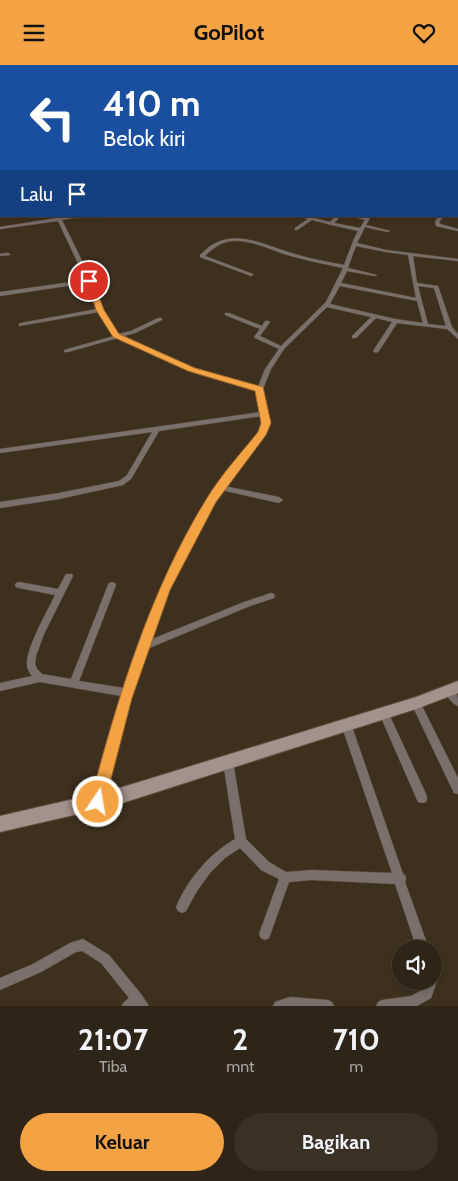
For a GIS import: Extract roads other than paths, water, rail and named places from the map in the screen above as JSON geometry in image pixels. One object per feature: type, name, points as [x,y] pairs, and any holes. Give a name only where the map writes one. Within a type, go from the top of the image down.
[{"type":"street","points":[[0,228],[58,217],[89,281],[100,310],[116,335],[191,369],[260,389]]},
{"type":"street","points":[[303,217],[330,223],[388,231]]},
{"type":"street","points":[[330,223],[338,217]]},
{"type":"street","points":[[441,217],[437,222],[438,225],[458,230]]},
{"type":"street","points":[[98,802],[107,759],[127,693],[142,647],[166,586],[219,487],[262,433],[266,423],[261,405],[260,389],[268,369],[282,348],[326,305],[339,284],[354,244],[369,218]]},
{"type":"street","points":[[297,229],[311,219]]},
{"type":"street","points":[[251,275],[202,256],[223,240],[242,239],[290,255],[375,275]]},
{"type":"street","points":[[354,244],[410,255],[458,260]]},
{"type":"street","points":[[0,255],[8,254]]},
{"type":"street","points":[[410,255],[415,284],[426,325]]},
{"type":"street","points":[[0,294],[89,281]]},
{"type":"street","points":[[339,284],[420,300]]},
{"type":"street","points":[[415,284],[436,287],[449,329],[458,337]]},
{"type":"street","points":[[326,305],[374,317],[449,329]]},
{"type":"street","points":[[21,325],[100,310]]},
{"type":"street","points":[[227,314],[262,328]]},
{"type":"street","points":[[354,337],[374,317]]},
{"type":"street","points":[[66,351],[140,329],[160,319]]},
{"type":"street","points":[[376,351],[395,321]]},
{"type":"street","points":[[267,322],[257,336],[259,339],[282,348]]},
{"type":"street","points":[[0,451],[264,414]]},
{"type":"street","points":[[0,505],[58,496],[121,483],[129,477],[156,430]]},
{"type":"street","points":[[219,487],[279,499]]},
{"type":"street","points":[[40,677],[31,664],[34,651],[69,577]]},
{"type":"street","points":[[19,585],[60,593]]},
{"type":"street","points":[[74,683],[112,585]]},
{"type":"street","points":[[142,647],[247,604],[272,596]]},
{"type":"street","points":[[0,687],[40,677],[127,693]]},
{"type":"street","points":[[0,824],[98,802],[228,763],[346,724],[455,693]]},
{"type":"street","points":[[416,703],[458,789]]},
{"type":"street","points":[[384,713],[422,798]]},
{"type":"street","points":[[346,724],[421,940]]},
{"type":"street","points":[[228,763],[241,842],[265,866],[285,877],[312,875],[401,879]]},
{"type":"street","points":[[182,907],[209,864],[220,854],[241,842]]},
{"type":"street","points":[[265,934],[285,877]]},
{"type":"street","points":[[0,984],[37,968],[74,947],[83,945],[105,959],[136,1003]]},
{"type":"street","points":[[382,1006],[412,1002],[427,995],[428,990]]},
{"type":"street","points":[[279,1006],[290,1003],[328,1006]]}]
